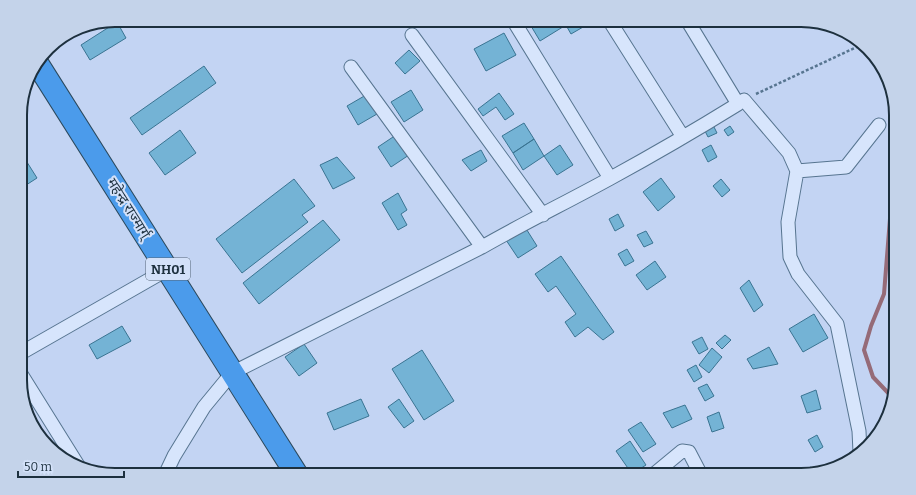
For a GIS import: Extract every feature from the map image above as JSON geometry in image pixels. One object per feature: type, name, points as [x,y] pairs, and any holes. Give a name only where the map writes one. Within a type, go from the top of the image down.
[{"type":"highway","name":"महेन्द्र राज्मार्ग्","points":[[40,69],[293,468]]},
{"type":"street","points":[[517,27],[610,178]]},
{"type":"street","points":[[613,27],[683,137]]},
{"type":"street","points":[[168,468],[204,407],[232,373],[543,215],[683,137],[738,104],[691,27]]},
{"type":"street","points":[[412,35],[543,215]]},
{"type":"street","points":[[351,67],[482,247]]},
{"type":"street","points":[[744,100],[789,153],[797,171],[788,222],[790,257],[798,274],[837,324],[858,431],[859,446]]},
{"type":"street","points":[[797,171],[846,167],[879,125]]},
{"type":"street","points":[[27,350],[168,269]]},
{"type":"street","points":[[27,384],[74,458]]},
{"type":"street","points":[[661,468],[682,450],[689,452],[697,468]]},
{"type":"path","points":[[744,100],[856,47]]},
{"type":"building","points":[[109,27],[120,27],[126,38],[90,60],[81,45]]},
{"type":"building","points":[[532,27],[563,27],[540,41]]},
{"type":"building","points":[[567,27],[583,27],[571,34]]},
{"type":"building","points":[[504,33],[516,55],[486,71],[474,49]]},
{"type":"building","points":[[409,50],[420,61],[405,74],[395,63]]},
{"type":"building","points":[[204,66],[216,83],[142,135],[130,118]]},
{"type":"building","points":[[411,90],[423,110],[404,122],[391,102]]},
{"type":"building","points":[[499,93],[514,114],[505,120],[496,107],[483,116],[478,109]]},
{"type":"building","points":[[366,95],[377,114],[358,125],[347,106]]},
{"type":"building","points":[[711,121],[717,133],[708,137],[702,125]]},
{"type":"building","points":[[524,123],[534,139],[513,153],[502,136]]},
{"type":"building","points":[[730,126],[734,132],[728,136],[724,130]]},
{"type":"building","points":[[180,130],[196,153],[165,175],[149,153]]},
{"type":"building","points":[[396,135],[409,155],[391,167],[378,147]]},
{"type":"building","points":[[534,139],[544,156],[523,170],[513,153]]},
{"type":"building","points":[[560,145],[573,165],[557,175],[544,156]]},
{"type":"building","points":[[711,145],[717,157],[708,162],[702,150]]},
{"type":"building","points":[[481,150],[487,161],[471,171],[462,160]]},
{"type":"building","points":[[337,157],[355,178],[333,189],[320,165]]},
{"type":"building","points":[[27,162],[37,178],[27,184]]},
{"type":"building","points":[[661,178],[675,197],[658,211],[643,192]]},
{"type":"building","points":[[294,179],[315,206],[302,215],[308,222],[242,273],[216,239]]},
{"type":"building","points":[[721,179],[730,190],[722,197],[713,186]]},
{"type":"building","points":[[398,193],[407,210],[401,214],[407,225],[398,230],[382,203]]},
{"type":"building","points":[[618,214],[624,226],[615,231],[609,219]]},
{"type":"building","points":[[323,220],[340,240],[259,304],[243,283]]},
{"type":"building","points":[[525,227],[537,246],[518,258],[506,240]]},
{"type":"building","points":[[646,231],[653,243],[644,247],[637,235]]},
{"type":"building","points":[[627,249],[634,261],[625,266],[618,254]]},
{"type":"building","points":[[561,256],[614,332],[603,340],[588,327],[575,337],[565,322],[576,314],[556,286],[548,292],[535,274]]},
{"type":"building","points":[[655,261],[666,277],[647,290],[636,275]]},
{"type":"building","points":[[749,280],[763,305],[754,312],[740,288]]},
{"type":"building","points":[[814,314],[828,338],[803,352],[789,329]]},
{"type":"building","points":[[122,326],[131,341],[97,359],[89,345]]},
{"type":"building","points":[[725,335],[731,340],[722,349],[716,343]]},
{"type":"building","points":[[702,337],[708,349],[699,354],[692,342]]},
{"type":"building","points":[[304,344],[317,363],[299,376],[285,357]]},
{"type":"building","points":[[769,347],[778,364],[753,369],[747,359]]},
{"type":"building","points":[[712,348],[722,357],[709,373],[699,365]]},
{"type":"building","points":[[422,350],[454,401],[424,420],[392,369]]},
{"type":"building","points":[[696,365],[702,377],[694,382],[687,370]]},
{"type":"building","points":[[707,384],[714,396],[705,401],[698,388]]},
{"type":"building","points":[[816,390],[821,409],[807,413],[801,396]]},
{"type":"building","points":[[361,399],[369,416],[334,430],[327,413]]},
{"type":"building","points":[[399,399],[414,421],[404,428],[388,407]]},
{"type":"building","points":[[685,405],[692,419],[672,428],[663,413]]},
{"type":"building","points":[[719,412],[724,428],[712,432],[707,417]]},
{"type":"building","points":[[641,422],[656,444],[643,452],[628,430]]},
{"type":"building","points":[[817,435],[823,447],[815,452],[808,440]]},
{"type":"building","points":[[630,441],[646,465],[641,468],[628,468],[616,451]]},
{"type":"waterway","points":[[888,393],[873,377],[864,350],[871,326],[884,294],[889,231]]}]
